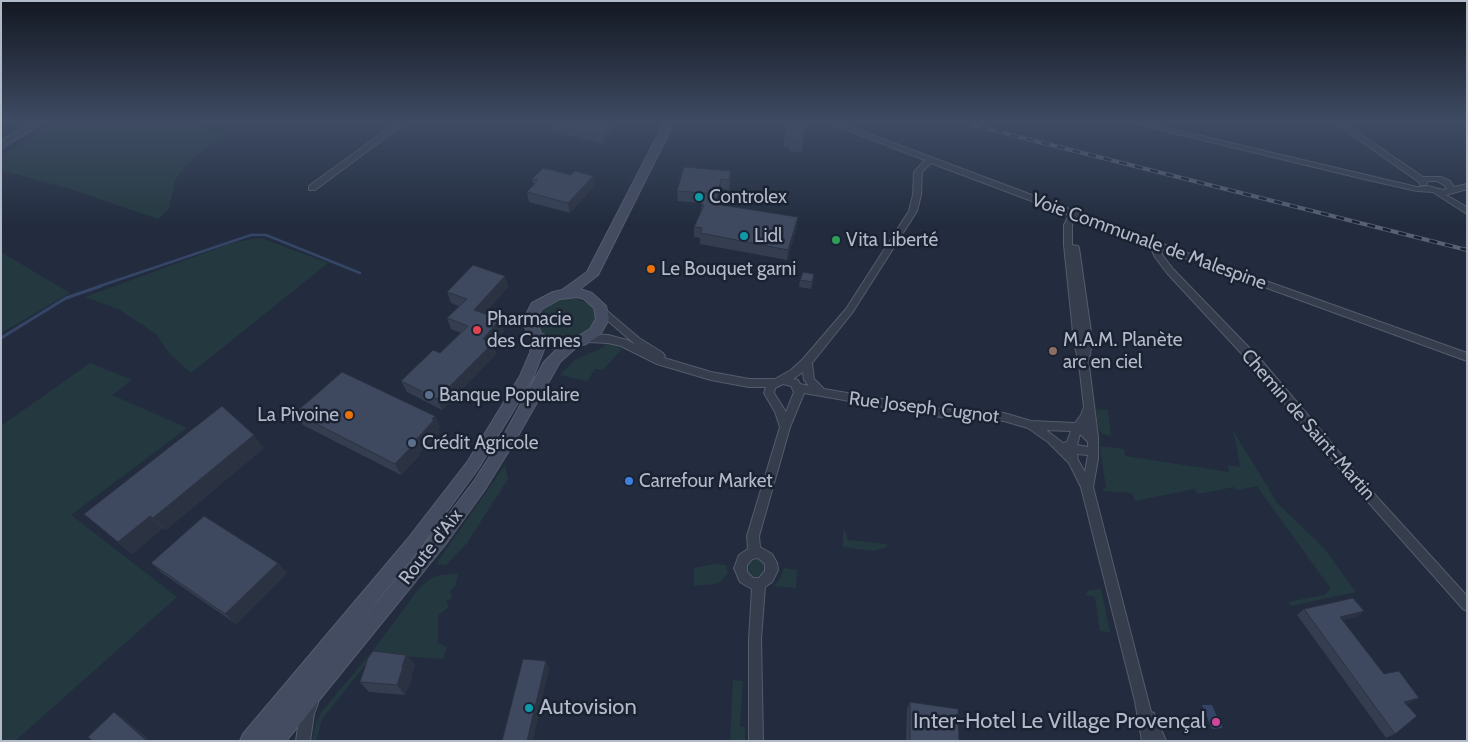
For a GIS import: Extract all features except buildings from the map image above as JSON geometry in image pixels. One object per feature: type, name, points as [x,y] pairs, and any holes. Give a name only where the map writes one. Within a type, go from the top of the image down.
[{"type":"main road","points":[[592,275],[565,294],[543,301],[533,312],[530,324],[532,331],[539,339],[548,343],[572,344],[588,338],[600,326],[599,307],[592,290],[592,275],[651,158]]},
{"type":"main road","points":[[565,294],[582,295],[599,307]]},
{"type":"main road","name":"Route d'Aix","points":[[250,741],[435,517],[473,465],[526,378],[537,352],[539,339]]},
{"type":"main road","name":"Route d'Aix","points":[[273,741],[442,536],[510,437],[549,366],[555,358],[572,344]]},
{"type":"street","points":[[312,188],[354,158]]},
{"type":"street","name":"Voie Communale de Malespine","points":[[923,158],[1154,244],[1467,357]]},
{"type":"street","points":[[1283,158],[1408,187],[1450,191],[1467,185]]},
{"type":"street","points":[[1388,158],[1467,211]]},
{"type":"street","points":[[775,389],[807,362],[849,311],[913,211],[917,195],[918,172],[929,160]]},
{"type":"street","points":[[1408,187],[1423,182],[1428,178],[1467,185]]},
{"type":"street","points":[[1444,181],[1450,185],[1450,191],[1456,205]]},
{"type":"street","points":[[1073,214],[1068,225],[1068,245],[1093,446],[1093,459],[1086,487]]},
{"type":"street","name":"Chemin de Saint-Martin","points":[[1154,244],[1159,257],[1170,271],[1258,364],[1373,500],[1467,605]]},
{"type":"street","points":[[599,307],[636,340],[676,365]]},
{"type":"street","points":[[588,338],[624,343],[660,361],[711,376],[775,389],[794,383],[797,393]]},
{"type":"street","points":[[754,553],[753,536],[785,427],[807,362]]},
{"type":"street","points":[[807,362],[809,380],[820,393]]},
{"type":"street","points":[[775,389],[785,427]]},
{"type":"street","name":"Rue Joseph Cugnot","points":[[775,389],[782,403],[797,393],[820,393],[941,413],[1004,417],[1031,425],[1078,427]]},
{"type":"street","points":[[1088,408],[1086,417],[1078,427],[1072,441],[1073,460],[1086,487],[1142,701],[1149,741]]},
{"type":"street","name":"Rue Joseph Cugnot","points":[[1031,425],[1052,439],[1071,448],[1093,446]]},
{"type":"street","points":[[1078,427],[1086,433],[1093,446]]},
{"type":"street","name":"Rue Joseph Cugnot","points":[[1052,439],[1073,460]]},
{"type":"street","points":[[754,553],[765,555],[772,565],[769,577],[758,583],[746,580],[740,570],[742,559],[754,553]]},
{"type":"street","points":[[756,741],[755,639],[759,595],[758,583]]},
{"type":"street","points":[[303,741],[307,714],[318,686]]},
{"type":"street","points":[[1142,701],[1159,741]]},
{"type":"green space","points":[[1,158],[195,158],[187,164],[175,180],[169,209],[158,219],[70,189],[1,170]]},
{"type":"green space","points":[[261,238],[328,263],[191,373],[169,353],[156,334],[120,310],[85,297],[235,242]]},
{"type":"green space","points":[[1,252],[70,293],[1,333]]},
{"type":"green space","points":[[575,298],[591,305],[595,311],[596,318],[593,325],[579,337],[559,340],[550,338],[538,329],[536,323],[537,316],[541,309],[556,300]]},
{"type":"green space","points":[[605,344],[614,345],[622,349],[603,370],[595,369],[587,381],[560,375],[575,360],[604,347]]},
{"type":"green space","points":[[90,363],[132,380],[112,395],[187,428],[71,515],[177,597],[15,741],[1,741],[1,426]]},
{"type":"green space","points":[[1096,409],[1108,410],[1111,436],[1099,431]]},
{"type":"green space","points":[[1232,429],[1278,504],[1323,547],[1356,592],[1291,606],[1288,602],[1324,595],[1331,589],[1257,486],[1237,490],[1234,487],[1198,494],[1194,489],[1135,501],[1132,493],[1103,491],[1106,488],[1100,446],[1124,449],[1125,456],[1229,472],[1228,465],[1240,467]]},
{"type":"green space","points":[[505,465],[508,479],[467,543],[446,565],[436,564]]},
{"type":"green space","points":[[843,531],[845,531],[848,540],[887,544],[886,547],[873,551],[843,547]]},
{"type":"green space","points":[[756,559],[762,562],[765,568],[762,574],[756,577],[750,574],[747,568],[750,562]]},
{"type":"green space","points":[[714,564],[726,565],[728,573],[720,582],[715,584],[694,586],[694,568]]},
{"type":"green space","points":[[784,568],[797,570],[796,588],[774,586],[781,577]]},
{"type":"green space","points":[[458,574],[455,587],[450,590],[452,598],[446,601],[449,607],[438,615],[438,643],[447,647],[443,659],[374,654],[322,719],[316,741],[312,741],[316,722],[322,711],[372,652],[420,587],[432,578],[440,575]]},
{"type":"green space","points":[[1101,589],[1110,632],[1100,631],[1095,597],[1085,595],[1089,590]]},
{"type":"green space","points":[[733,680],[743,681],[740,727],[745,727],[745,741],[730,741]]},
{"type":"water","points":[[1202,705],[1212,705],[1218,719],[1221,720],[1222,728],[1212,729]]},
{"type":"waterway","points":[[97,287],[251,235],[266,235],[360,273]]},
{"type":"waterway","points":[[1,338],[66,298],[101,286]]},
{"type":"railway","points":[[1101,158],[1467,250]]},
{"type":"place","name":"Controlex","points":[[699,197]]},
{"type":"place","name":"Lidl","points":[[744,236]]},
{"type":"place","name":"Vita Liberté","points":[[836,240]]},
{"type":"place","name":"Le Bouquet garni","points":[[651,269]]},
{"type":"place","name":"Pharmacie des Carmes","points":[[477,330]]},
{"type":"place","name":"M.A.M. Planète arc en ciel","points":[[1053,351]]},
{"type":"place","name":"Banque Populaire","points":[[429,395]]},
{"type":"place","name":"La Pivoine","points":[[349,415]]},
{"type":"place","name":"Crédit Agricole","points":[[412,443]]},
{"type":"place","name":"Carrefour Market","points":[[629,481]]},
{"type":"place","name":"Autovision","points":[[529,708]]},
{"type":"place","name":"Inter-Hotel Le Village Provençal","points":[[1216,722]]}]
